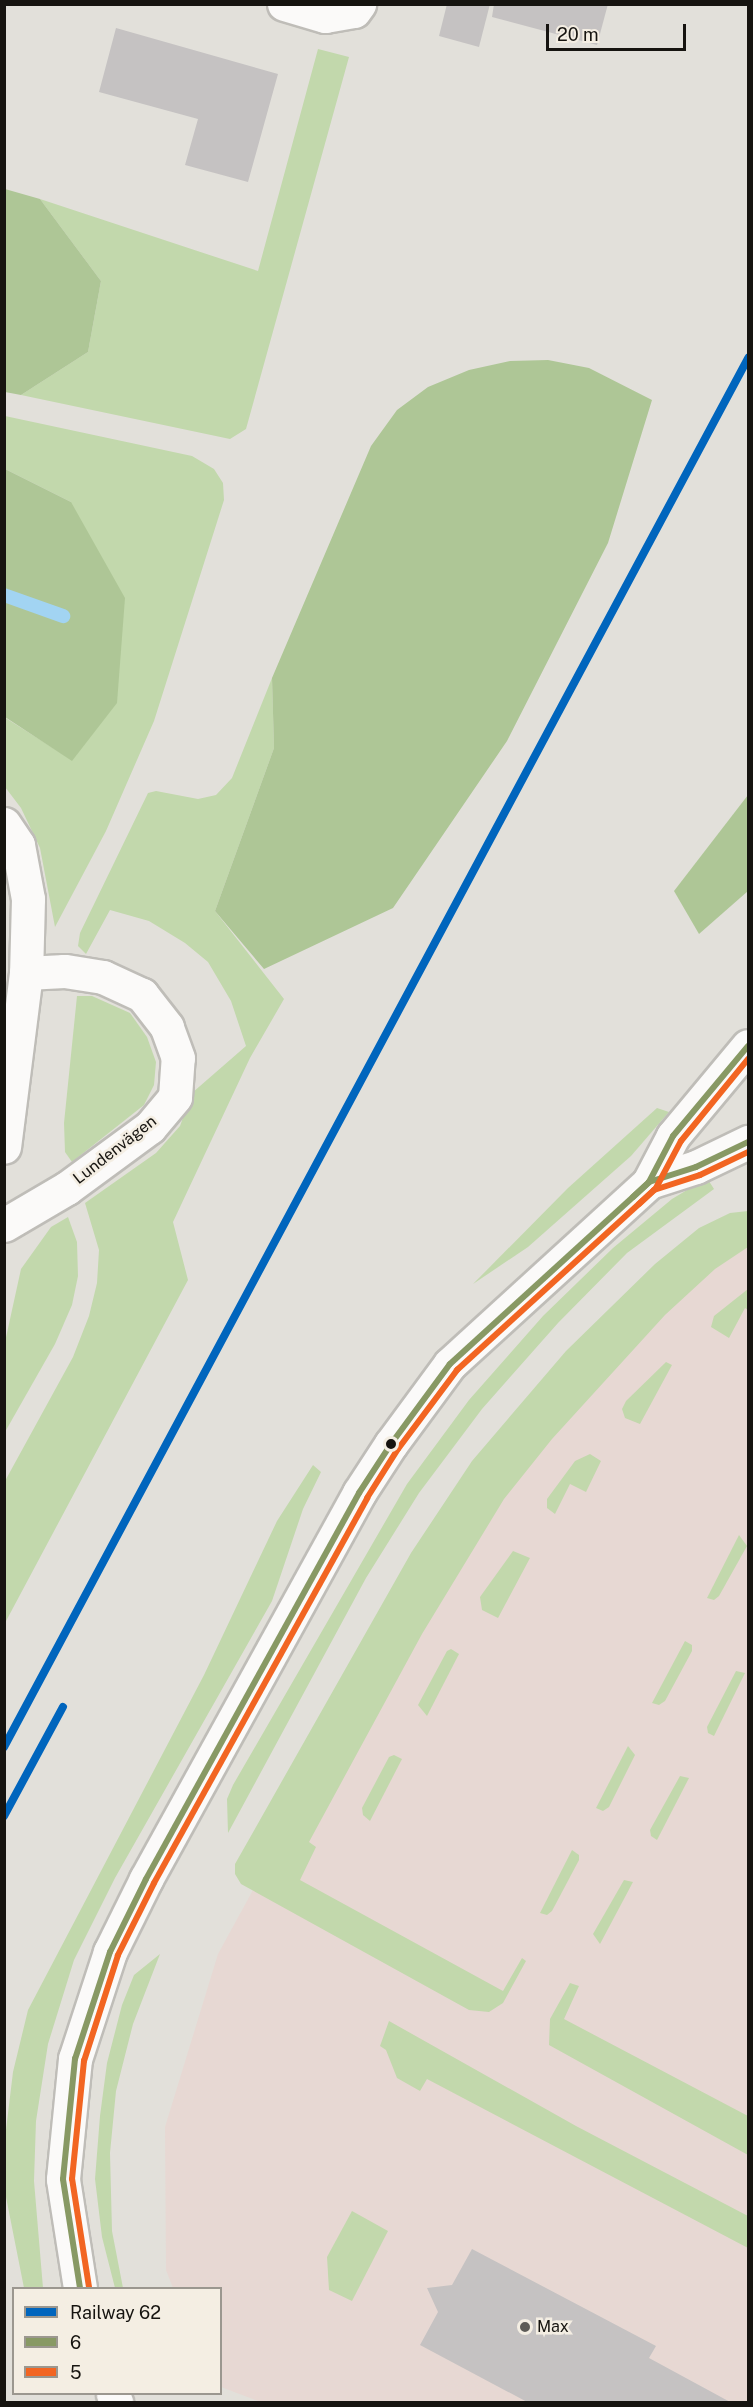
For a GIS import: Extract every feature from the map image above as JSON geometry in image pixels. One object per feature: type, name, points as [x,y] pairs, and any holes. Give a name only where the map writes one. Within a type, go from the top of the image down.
[{"type":"street","points":[[284,4],[325,16],[357,8]]},
{"type":"street","points":[[4,824],[18,846],[28,898],[26,973],[4,1147]]},
{"type":"street","name":"Lundenvägen","points":[[4,1225],[67,1188],[150,1127],[175,1096],[178,1058],[167,1027],[142,995],[103,977],[64,971],[26,973]]},
{"type":"street","points":[[80,2287],[63,2179],[75,2059],[110,1952],[146,1879],[359,1493],[391,1444],[450,1364],[650,1182],[673,1136],[748,1046]]},
{"type":"street","points":[[650,1182],[696,1167],[748,1142]]},
{"type":"shaded area","points":[[748,1228],[748,2402],[261,2402],[222,2387],[222,2287],[173,2287],[166,2270],[165,2127],[218,1954],[477,1481]]},
{"type":"green space","points":[[318,49],[349,57],[246,429],[230,439],[21,395],[88,352],[101,281],[40,199],[258,271]]},
{"type":"green space","points":[[5,189],[40,199],[101,281],[88,352],[21,395],[5,392]]},
{"type":"green space","points":[[548,360],[589,368],[652,400],[608,543],[507,741],[393,908],[264,969],[215,911],[274,748],[272,678],[371,446],[397,410],[428,387],[469,370],[510,361]]},
{"type":"green space","points":[[5,416],[192,456],[214,469],[223,483],[224,500],[154,721],[106,831],[55,927],[40,848],[21,808],[5,787],[4,717],[72,760],[71,502],[5,469]]},
{"type":"green space","points":[[5,469],[71,502],[125,598],[117,703],[72,761],[5,717]]},
{"type":"green space","points":[[272,678],[274,748],[215,911],[284,999],[250,1058],[173,1222],[188,1280],[5,1623],[5,1481],[73,1357],[89,1316],[97,1283],[99,1250],[85,1203],[156,1153],[180,1126],[192,1093],[246,1046],[231,1001],[208,962],[185,943],[149,921],[110,910],[86,954],[78,946],[80,933],[148,793],[156,791],[198,799],[216,795],[232,778]]},
{"type":"green space","points":[[748,795],[748,891],[699,934],[674,891]]},
{"type":"green space","points":[[77,996],[92,996],[130,1013],[147,1037],[156,1062],[154,1085],[144,1105],[72,1162],[65,1152],[64,1123]]},
{"type":"green space","points":[[657,1108],[669,1112],[631,1156],[528,1247],[473,1284],[568,1188]]},
{"type":"green space","points":[[707,1178],[714,1189],[627,1253],[558,1323],[482,1409],[419,1493],[366,1578],[228,1833],[227,1799],[233,1785],[407,1484],[469,1400],[543,1316],[613,1248],[672,1199]]},
{"type":"green space","points":[[748,1211],[748,1247],[715,1269],[665,1315],[552,1439],[504,1499],[422,1634],[309,1842],[316,1847],[300,1880],[503,1991],[522,1958],[526,1961],[503,2003],[489,2012],[469,2010],[241,1884],[235,1874],[235,1864],[411,1553],[472,1461],[566,1351],[655,1264],[699,1228],[730,1213]]},
{"type":"green space","points":[[68,1217],[77,1242],[78,1276],[72,1305],[55,1344],[5,1432],[5,1342],[21,1269],[51,1227]]},
{"type":"green space","points":[[748,1289],[748,1310],[745,1308],[729,1338],[711,1327],[714,1316]]},
{"type":"green space","points":[[666,1362],[672,1365],[640,1424],[625,1418],[622,1409],[626,1401]]},
{"type":"green space","points":[[590,1454],[601,1461],[586,1492],[570,1484],[555,1514],[547,1508],[547,1499],[575,1461]]},
{"type":"green space","points":[[313,1465],[321,1472],[303,1509],[272,1601],[115,1878],[74,1960],[48,2044],[36,2121],[34,2181],[43,2287],[24,2287],[6,2197],[5,2138],[13,2072],[28,2010],[204,1675],[277,1521]]},
{"type":"green space","points":[[739,1535],[747,1546],[719,1596],[714,1600],[707,1598]]},
{"type":"green space","points":[[513,1551],[530,1558],[498,1618],[482,1610],[480,1597]]},
{"type":"green space","points":[[685,1641],[692,1645],[692,1651],[665,1701],[659,1705],[652,1703]]},
{"type":"green space","points":[[451,1649],[459,1654],[427,1716],[418,1705],[447,1651]]},
{"type":"green space","points":[[736,1671],[745,1673],[714,1736],[708,1733],[707,1727]]},
{"type":"green space","points":[[628,1746],[635,1755],[609,1807],[603,1811],[596,1808]]},
{"type":"green space","points":[[394,1755],[402,1759],[370,1821],[363,1815],[362,1808],[389,1757]]},
{"type":"green space","points":[[680,1776],[689,1778],[657,1840],[651,1836],[650,1830]]},
{"type":"green space","points":[[572,1850],[579,1855],[579,1860],[552,1911],[547,1915],[540,1913]]},
{"type":"green space","points":[[624,1880],[633,1882],[600,1944],[593,1934]]},
{"type":"green space","points":[[160,1954],[133,2024],[116,2091],[110,2153],[112,2231],[123,2287],[115,2287],[102,2237],[95,2179],[107,2063],[122,2005],[134,1975]]},
{"type":"green space","points":[[570,1983],[579,1986],[564,2019],[748,2116],[748,2155],[549,2045],[550,2019]]},
{"type":"green space","points":[[389,2021],[576,2126],[748,2216],[748,2248],[427,2079],[420,2091],[397,2078],[386,2050],[380,2046]]},
{"type":"green space","points":[[352,2211],[388,2231],[352,2301],[329,2290],[327,2257]]},
{"type":"building","points":[[447,4],[490,4],[479,47],[439,36]]},
{"type":"building","points":[[494,4],[608,4],[597,45],[492,17]]},
{"type":"building","points":[[116,28],[278,74],[248,182],[185,165],[198,119],[99,92]]},
{"type":"building","name":"Max","points":[[472,2249],[656,2346],[649,2358],[732,2403],[529,2403],[420,2345],[438,2312],[427,2288],[452,2285]]},
{"type":"waterway","points":[[4,595],[63,616]]},
{"type":"rail line","name":"62","points":[[4,1747],[748,358]]},
{"type":"rail line","name":"62","points":[[4,1816],[63,1707]]},
{"type":"transit line","name":"6","points":[[80,2287],[63,2179],[75,2059],[110,1952],[146,1879],[359,1493],[391,1444],[450,1364],[649,1182],[673,1136],[748,1046]]},
{"type":"transit line","name":"5","points":[[89,2287],[72,2179],[84,2061],[118,1955],[154,1883],[367,1498],[398,1449],[457,1370],[656,1188],[681,1141],[748,1059]]},
{"type":"transit line","name":"6","points":[[633,1197],[649,1182],[696,1167],[748,1142]]},
{"type":"transit line","name":"5","points":[[639,1204],[654,1190],[700,1175],[748,1152]]},
{"type":"place","name":"Max","points":[[525,2327]]}]
